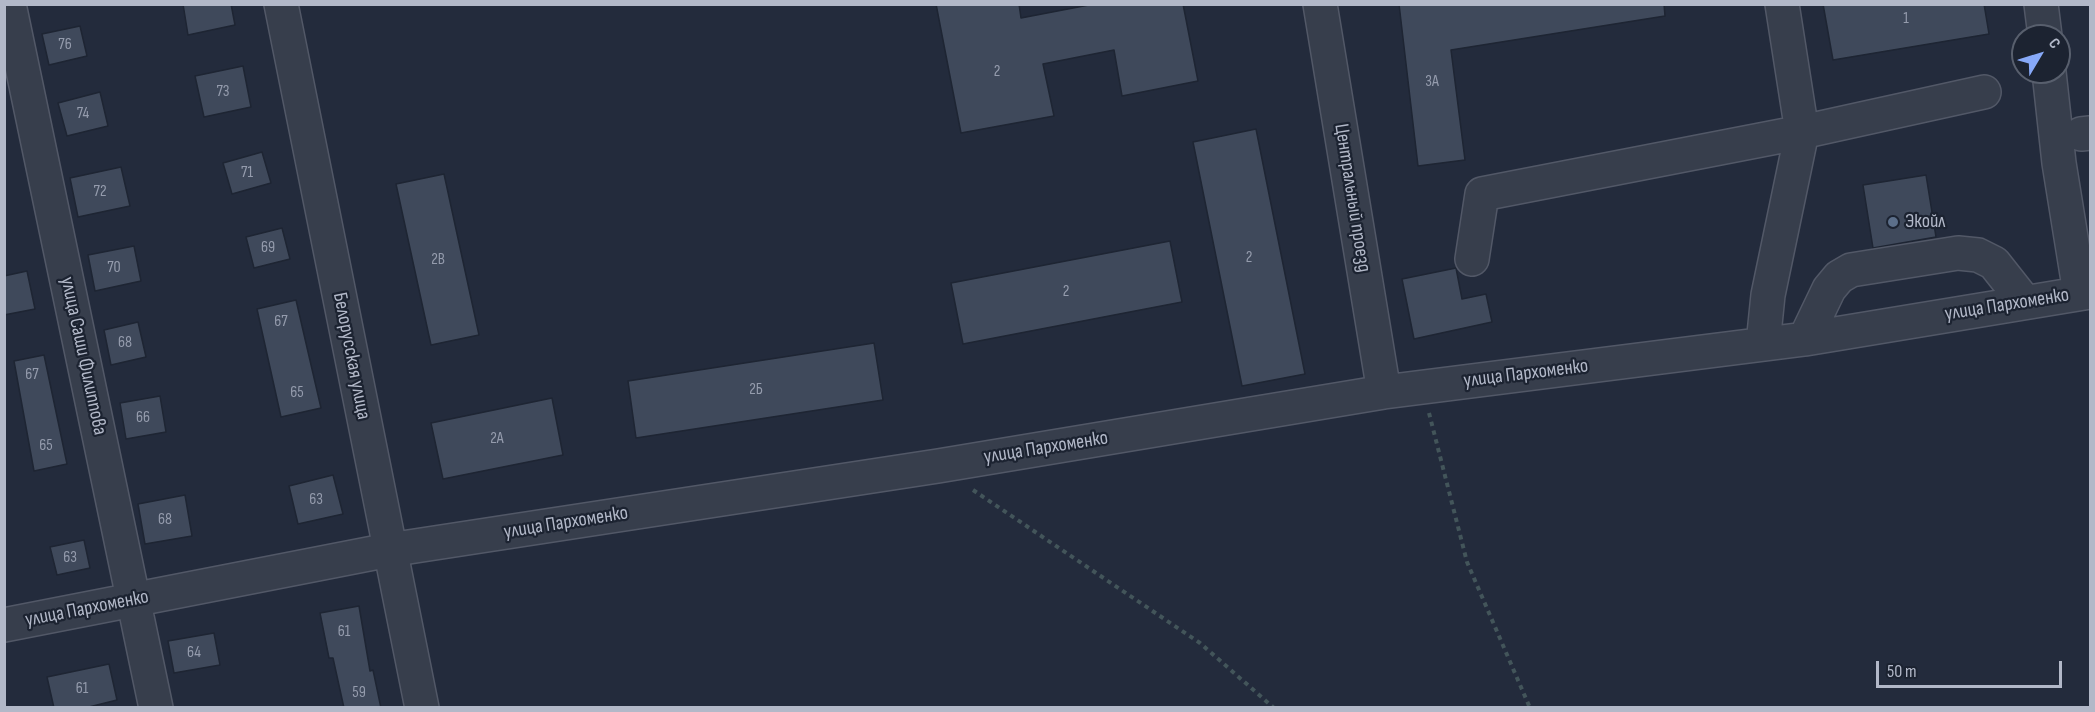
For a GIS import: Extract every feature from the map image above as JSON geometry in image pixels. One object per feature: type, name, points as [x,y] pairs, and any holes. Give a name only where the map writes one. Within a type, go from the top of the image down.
[{"type":"street","name":"улица Саши Филиппова","points":[[9,4],[156,708]]},
{"type":"street","name":"Белорусская улица","points":[[281,4],[422,708]]},
{"type":"street","name":"Центральный проезд","points":[[1320,4],[1384,392]]},
{"type":"street","points":[[1763,344],[1768,295],[1802,132],[1782,4]]},
{"type":"street","points":[[2041,4],[2044,24]]},
{"type":"street","points":[[2050,84],[2059,163],[2086,292]]},
{"type":"street","points":[[1472,259],[1482,194],[1802,132],[1984,92]]},
{"type":"street","points":[[1805,339],[1829,289],[1839,277],[1851,270],[1958,253],[1978,255],[1994,263],[2024,301]]},
{"type":"street","name":"улица Пархоменко","points":[[4,625],[389,550],[938,466],[1384,392],[1805,339],[2086,292]]},
{"type":"path","points":[[1422,387],[1467,562],[1530,708]]},
{"type":"path","points":[[938,466],[1200,643],[1274,708]]},
{"type":"building","points":[[183,4],[231,4],[235,25],[188,35]]},
{"type":"building","points":[[936,4],[1019,4],[1021,18],[1094,4],[1183,4],[1198,81],[1122,96],[1114,50],[1043,64],[1054,116],[961,133]]},
{"type":"building","points":[[1399,4],[1664,4],[1665,16],[1451,50],[1465,160],[1418,166]]},
{"type":"building","points":[[1823,4],[1984,4],[1989,34],[1833,60]]},
{"type":"building","points":[[80,26],[87,56],[49,65],[42,34]]},
{"type":"building","points":[[243,66],[251,107],[204,117],[195,76]]},
{"type":"building","points":[[100,92],[108,126],[67,136],[58,103]]},
{"type":"building","points":[[1256,129],[1305,374],[1242,386],[1193,142]]},
{"type":"building","points":[[262,152],[271,183],[232,194],[223,163]]},
{"type":"building","points":[[121,167],[130,206],[78,217],[70,178]]},
{"type":"building","points":[[444,174],[479,335],[431,345],[396,184]]},
{"type":"building","points":[[1926,175],[1936,237],[1873,248],[1863,185]]},
{"type":"building","points":[[282,228],[290,259],[254,268],[246,237]]},
{"type":"building","points":[[1170,241],[1182,302],[963,344],[951,283]]},
{"type":"building","points":[[134,246],[141,281],[95,291],[88,255]]},
{"type":"building","points":[[1456,268],[1462,299],[1486,294],[1492,322],[1414,339],[1402,279]]},
{"type":"building","points":[[27,271],[35,309],[4,315],[4,276]]},
{"type":"building","points":[[296,300],[321,408],[281,417],[257,309]]},
{"type":"building","points":[[138,322],[146,357],[111,365],[104,330]]},
{"type":"building","points":[[874,343],[883,400],[636,438],[628,381]]},
{"type":"building","points":[[44,355],[67,464],[34,471],[14,361]]},
{"type":"building","points":[[160,396],[166,432],[126,439],[120,403]]},
{"type":"building","points":[[552,398],[563,455],[443,479],[431,423]]},
{"type":"building","points":[[333,475],[343,514],[298,524],[289,486]]},
{"type":"building","points":[[185,495],[192,536],[145,544],[138,504]]},
{"type":"building","points":[[84,540],[90,568],[57,575],[50,547]]},
{"type":"building","points":[[359,606],[370,671],[373,670],[381,708],[344,708],[333,658],[329,658],[320,613]]},
{"type":"building","points":[[214,633],[220,665],[174,673],[168,641]]},
{"type":"building","points":[[109,664],[117,700],[85,708],[54,708],[47,677]]},
{"type":"place","name":"Экойл","points":[[1893,222]]}]
